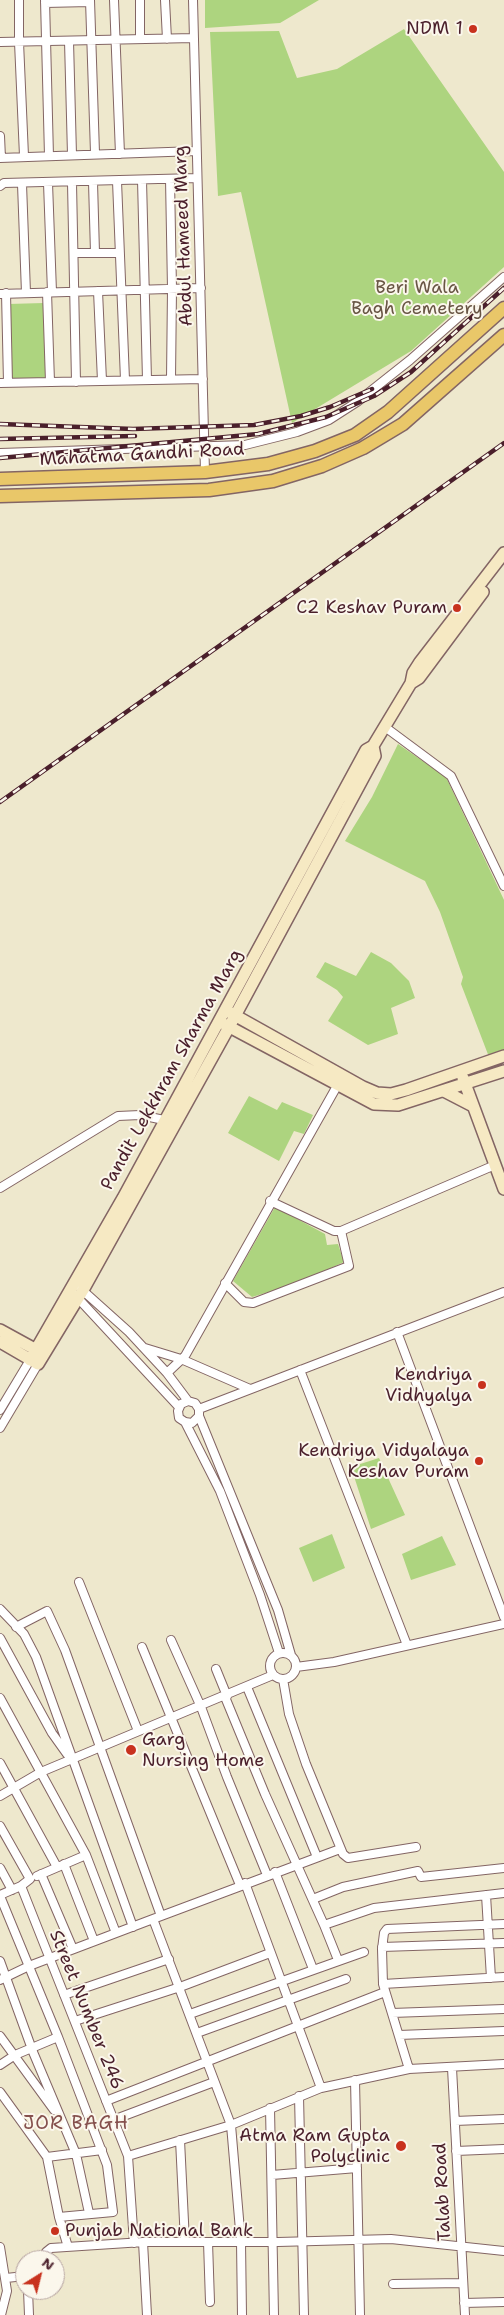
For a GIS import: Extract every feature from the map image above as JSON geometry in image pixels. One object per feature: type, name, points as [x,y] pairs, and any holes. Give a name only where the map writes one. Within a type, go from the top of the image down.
[{"type":"main road","name":"Mahatma Gandhi Road","points":[[0,479],[205,472],[268,464],[315,451],[355,435],[388,412],[504,308]]},
{"type":"main road","name":"Mahatma Gandhi Road","points":[[0,496],[209,490],[273,481],[322,466],[363,448],[402,424],[504,335]]},
{"type":"main road","name":"Pandit Lekkhram Sharma Marg","points":[[34,1362],[76,1291],[230,1013],[366,750],[373,746],[411,684],[419,678],[504,553]]},
{"type":"main road","name":"Pandit Lekkhram Sharma Marg","points":[[464,611],[504,565]]},
{"type":"main road","points":[[230,1013],[377,1093],[391,1094],[406,1090],[504,1056]]},
{"type":"main road","name":"Pandit Lekkhram Sharma Marg","points":[[76,1291],[164,1120],[224,1024]]},
{"type":"main road","points":[[224,1024],[372,1104],[398,1105],[504,1071]]},
{"type":"main road","points":[[460,1070],[504,1189]]},
{"type":"main road","points":[[444,1091],[472,1106]]},
{"type":"main road","points":[[0,1330],[40,1351]]},
{"type":"main road","points":[[0,1342],[34,1362]]},
{"type":"street","points":[[19,0],[24,156]]},
{"type":"street","points":[[114,0],[120,154]]},
{"type":"street","points":[[140,0],[140,39]]},
{"type":"street","points":[[166,0],[167,38]]},
{"type":"street","name":"Abdul Hameed Marg","points":[[193,0],[206,446],[205,472]]},
{"type":"street","points":[[49,156],[45,2],[90,1],[95,153]]},
{"type":"street","points":[[0,42],[194,38]]},
{"type":"street","points":[[69,41],[72,154]]},
{"type":"street","points":[[0,136],[1,158],[95,153],[196,151]]},
{"type":"street","points":[[0,186],[4,183],[197,178]]},
{"type":"street","points":[[170,179],[171,379]]},
{"type":"street","points":[[142,180],[147,380]]},
{"type":"street","points":[[117,181],[125,380]]},
{"type":"street","points":[[72,182],[76,382]]},
{"type":"street","points":[[93,182],[95,253]]},
{"type":"street","points":[[48,183],[50,382]]},
{"type":"street","points":[[22,184],[26,293]]},
{"type":"street","points":[[74,254],[119,252]]},
{"type":"street","points":[[0,453],[245,445],[297,432],[328,420],[357,402],[410,360],[504,277]]},
{"type":"street","points":[[201,288],[3,294],[4,383],[204,379]]},
{"type":"street","points":[[98,291],[102,381]]},
{"type":"street","points":[[384,727],[451,776],[504,886]]},
{"type":"street","points":[[167,1373],[181,1360],[337,1086]]},
{"type":"street","points":[[0,1188],[118,1116],[140,1115],[164,1120]]},
{"type":"street","points":[[270,1201],[334,1231],[341,1231],[495,1165]]},
{"type":"street","points":[[225,1284],[244,1302],[253,1303],[349,1266],[341,1231]]},
{"type":"street","points":[[0,1796],[41,1772],[201,1707],[273,1675],[284,1679],[293,1675],[296,1667],[278,1610],[195,1403],[188,1401],[167,1373],[144,1348],[76,1291]]},
{"type":"street","points":[[76,1291],[179,1407],[179,1418],[184,1422],[220,1492],[260,1595],[279,1652]]},
{"type":"street","points":[[184,1422],[192,1423],[199,1412],[250,1389],[504,1292]]},
{"type":"street","points":[[397,1332],[504,1617]]},
{"type":"street","points":[[144,1348],[181,1360],[250,1389]]},
{"type":"street","points":[[0,1428],[34,1362]]},
{"type":"street","name":"Pandit Lekkhram Sharma Marg","points":[[0,1410],[34,1362]]},
{"type":"street","points":[[300,1370],[407,1645]]},
{"type":"street","points":[[179,1407],[188,1401]]},
{"type":"street","points":[[79,1582],[138,1731]]},
{"type":"street","points":[[0,1609],[24,1634],[36,1657],[132,1926]]},
{"type":"street","points":[[16,1627],[47,1611],[65,1650],[157,1917],[169,1958],[231,2125],[241,2242],[242,2315]]},
{"type":"street","points":[[296,1667],[334,1662],[504,1624]]},
{"type":"street","points":[[0,1638],[52,1733],[72,1759]]},
{"type":"street","points":[[171,1640],[201,1707],[227,1778],[313,1969]]},
{"type":"street","points":[[142,1646],[242,1884],[321,2088]]},
{"type":"street","points":[[279,1652],[292,1655]]},
{"type":"street","points":[[273,1675],[270,1662],[279,1652]]},
{"type":"street","points":[[216,1669],[296,1864],[313,1899],[338,1960]]},
{"type":"street","points":[[284,1679],[289,1714],[340,1849],[348,1858],[416,1847]]},
{"type":"street","points":[[247,1687],[317,1856]]},
{"type":"street","points":[[0,1698],[86,1855],[116,1933]]},
{"type":"street","points":[[0,1763],[60,1866],[94,1941]]},
{"type":"street","points":[[0,1826],[30,1879]]},
{"type":"street","points":[[3,1978],[28,1966],[132,1926],[340,1849]]},
{"type":"street","points":[[59,2218],[89,2213],[114,2212],[107,2165],[58,2037],[0,1896],[21,1886],[30,1879],[86,1855]]},
{"type":"street","points":[[0,1868],[12,1890]]},
{"type":"street","points":[[313,1899],[343,1888],[418,1871],[420,1877],[504,1868]]},
{"type":"street","points":[[41,1874],[73,1949]]},
{"type":"street","name":"Street Number 246","points":[[21,1886],[128,2156],[134,2243]]},
{"type":"street","points":[[324,1925],[374,1908],[504,1893]]},
{"type":"street","points":[[486,1895],[491,1978]]},
{"type":"street","points":[[409,2069],[384,1988],[382,1947],[387,1929],[504,1924]]},
{"type":"street","points":[[382,1947],[504,1943]]},
{"type":"street","points":[[190,2014],[364,1952]]},
{"type":"street","points":[[75,2022],[180,1987],[270,1954]]},
{"type":"street","points":[[64,1995],[169,1958]]},
{"type":"street","points":[[0,1961],[3,1978],[76,2154],[89,2213]]},
{"type":"street","points":[[106,2101],[296,2026],[384,1988],[504,1977]]},
{"type":"street","points":[[197,2033],[346,1979]]},
{"type":"street","points":[[392,2014],[504,2009]]},
{"type":"street","points":[[399,2035],[504,2031]]},
{"type":"street","points":[[0,2036],[63,2122]]},
{"type":"street","points":[[0,2065],[15,2055],[58,2037]]},
{"type":"street","points":[[128,2156],[231,2125],[321,2088],[409,2069],[504,2064]]},
{"type":"street","name":"Talab Road","points":[[452,2068],[465,2315]]},
{"type":"street","points":[[355,2080],[360,2315]]},
{"type":"street","points":[[113,2120],[214,2082]]},
{"type":"street","points":[[0,2092],[48,2157],[59,2218],[68,2248]]},
{"type":"street","points":[[299,2096],[304,2315]]},
{"type":"street","points":[[0,2108],[8,2104]]},
{"type":"street","points":[[270,2108],[274,2315]]},
{"type":"street","points":[[455,2120],[504,2119]]},
{"type":"street","points":[[180,2140],[186,2242]]},
{"type":"street","points":[[456,2151],[504,2148]]},
{"type":"street","points":[[48,2157],[102,2150]]},
{"type":"street","points":[[272,2175],[356,2168]]},
{"type":"street","points":[[47,2250],[143,2242],[303,2242],[392,2239],[504,2251]]},
{"type":"street","points":[[143,2242],[147,2315]]},
{"type":"street","points":[[208,2242],[210,2302]]},
{"type":"street","points":[[0,2247],[7,2291],[2,2300],[1,2315]]},
{"type":"street","points":[[393,2284],[463,2283]]},
{"type":"street","points":[[28,2300],[29,2315]]},
{"type":"street","points":[[464,2303],[504,2302]]},
{"type":"green space","points":[[205,0],[319,0],[280,23],[205,28]]},
{"type":"green space","name":"Beri Wala Bagh Cemetery","points":[[404,29],[504,172],[504,267],[411,351],[292,423],[241,192],[218,196],[210,32],[279,31],[297,78],[337,69]]},
{"type":"green space","points":[[44,303],[46,378],[10,379],[8,304]]},
{"type":"green space","points":[[398,744],[446,777],[504,900],[504,1050],[489,1057],[461,984],[463,977],[440,912],[425,881],[345,841],[372,797]]},
{"type":"green space","points":[[371,952],[391,963],[409,981],[415,998],[391,1008],[398,1034],[368,1045],[328,1021],[343,997],[337,990],[316,977],[325,962],[356,976]]},
{"type":"green space","points":[[249,1096],[277,1110],[282,1102],[313,1115],[304,1134],[294,1131],[279,1161],[228,1133]]},
{"type":"green space","points":[[275,1207],[325,1234],[327,1245],[338,1244],[344,1262],[298,1283],[252,1297],[233,1281]]},
{"type":"green space","points":[[379,1458],[405,1515],[371,1529],[351,1467]]},
{"type":"green space","points":[[332,1534],[345,1568],[313,1582],[299,1548]]},
{"type":"green space","points":[[442,1536],[456,1565],[411,1580],[402,1554]]},
{"type":"railway","points":[[0,458],[258,434],[326,417],[374,396],[411,372],[504,288]]},
{"type":"railway","points":[[0,424],[133,429],[254,425],[301,416],[330,407],[372,389]]},
{"type":"railway","points":[[0,439],[135,436]]},
{"type":"railway","points":[[0,802],[504,443]]},
{"type":"place","name":"NDM 1","points":[[473,29]]},
{"type":"place","name":"C2 Keshav Puram","points":[[457,608]]},
{"type":"place","name":"Kendriya Vidhyalya","points":[[482,1385]]},
{"type":"place","name":"Kendriya Vidyalaya Keshav Puram","points":[[479,1461]]},
{"type":"place","name":"Garg Nursing Home","points":[[131,1750]]},
{"type":"place","name":"Atma Ram Gupta Polyclinic","points":[[401,2146]]},
{"type":"place","name":"Punjab National Bank","points":[[55,2231]]},
{"type":"district","name":"JOR BAGH","points":[[76,2124]]}]
